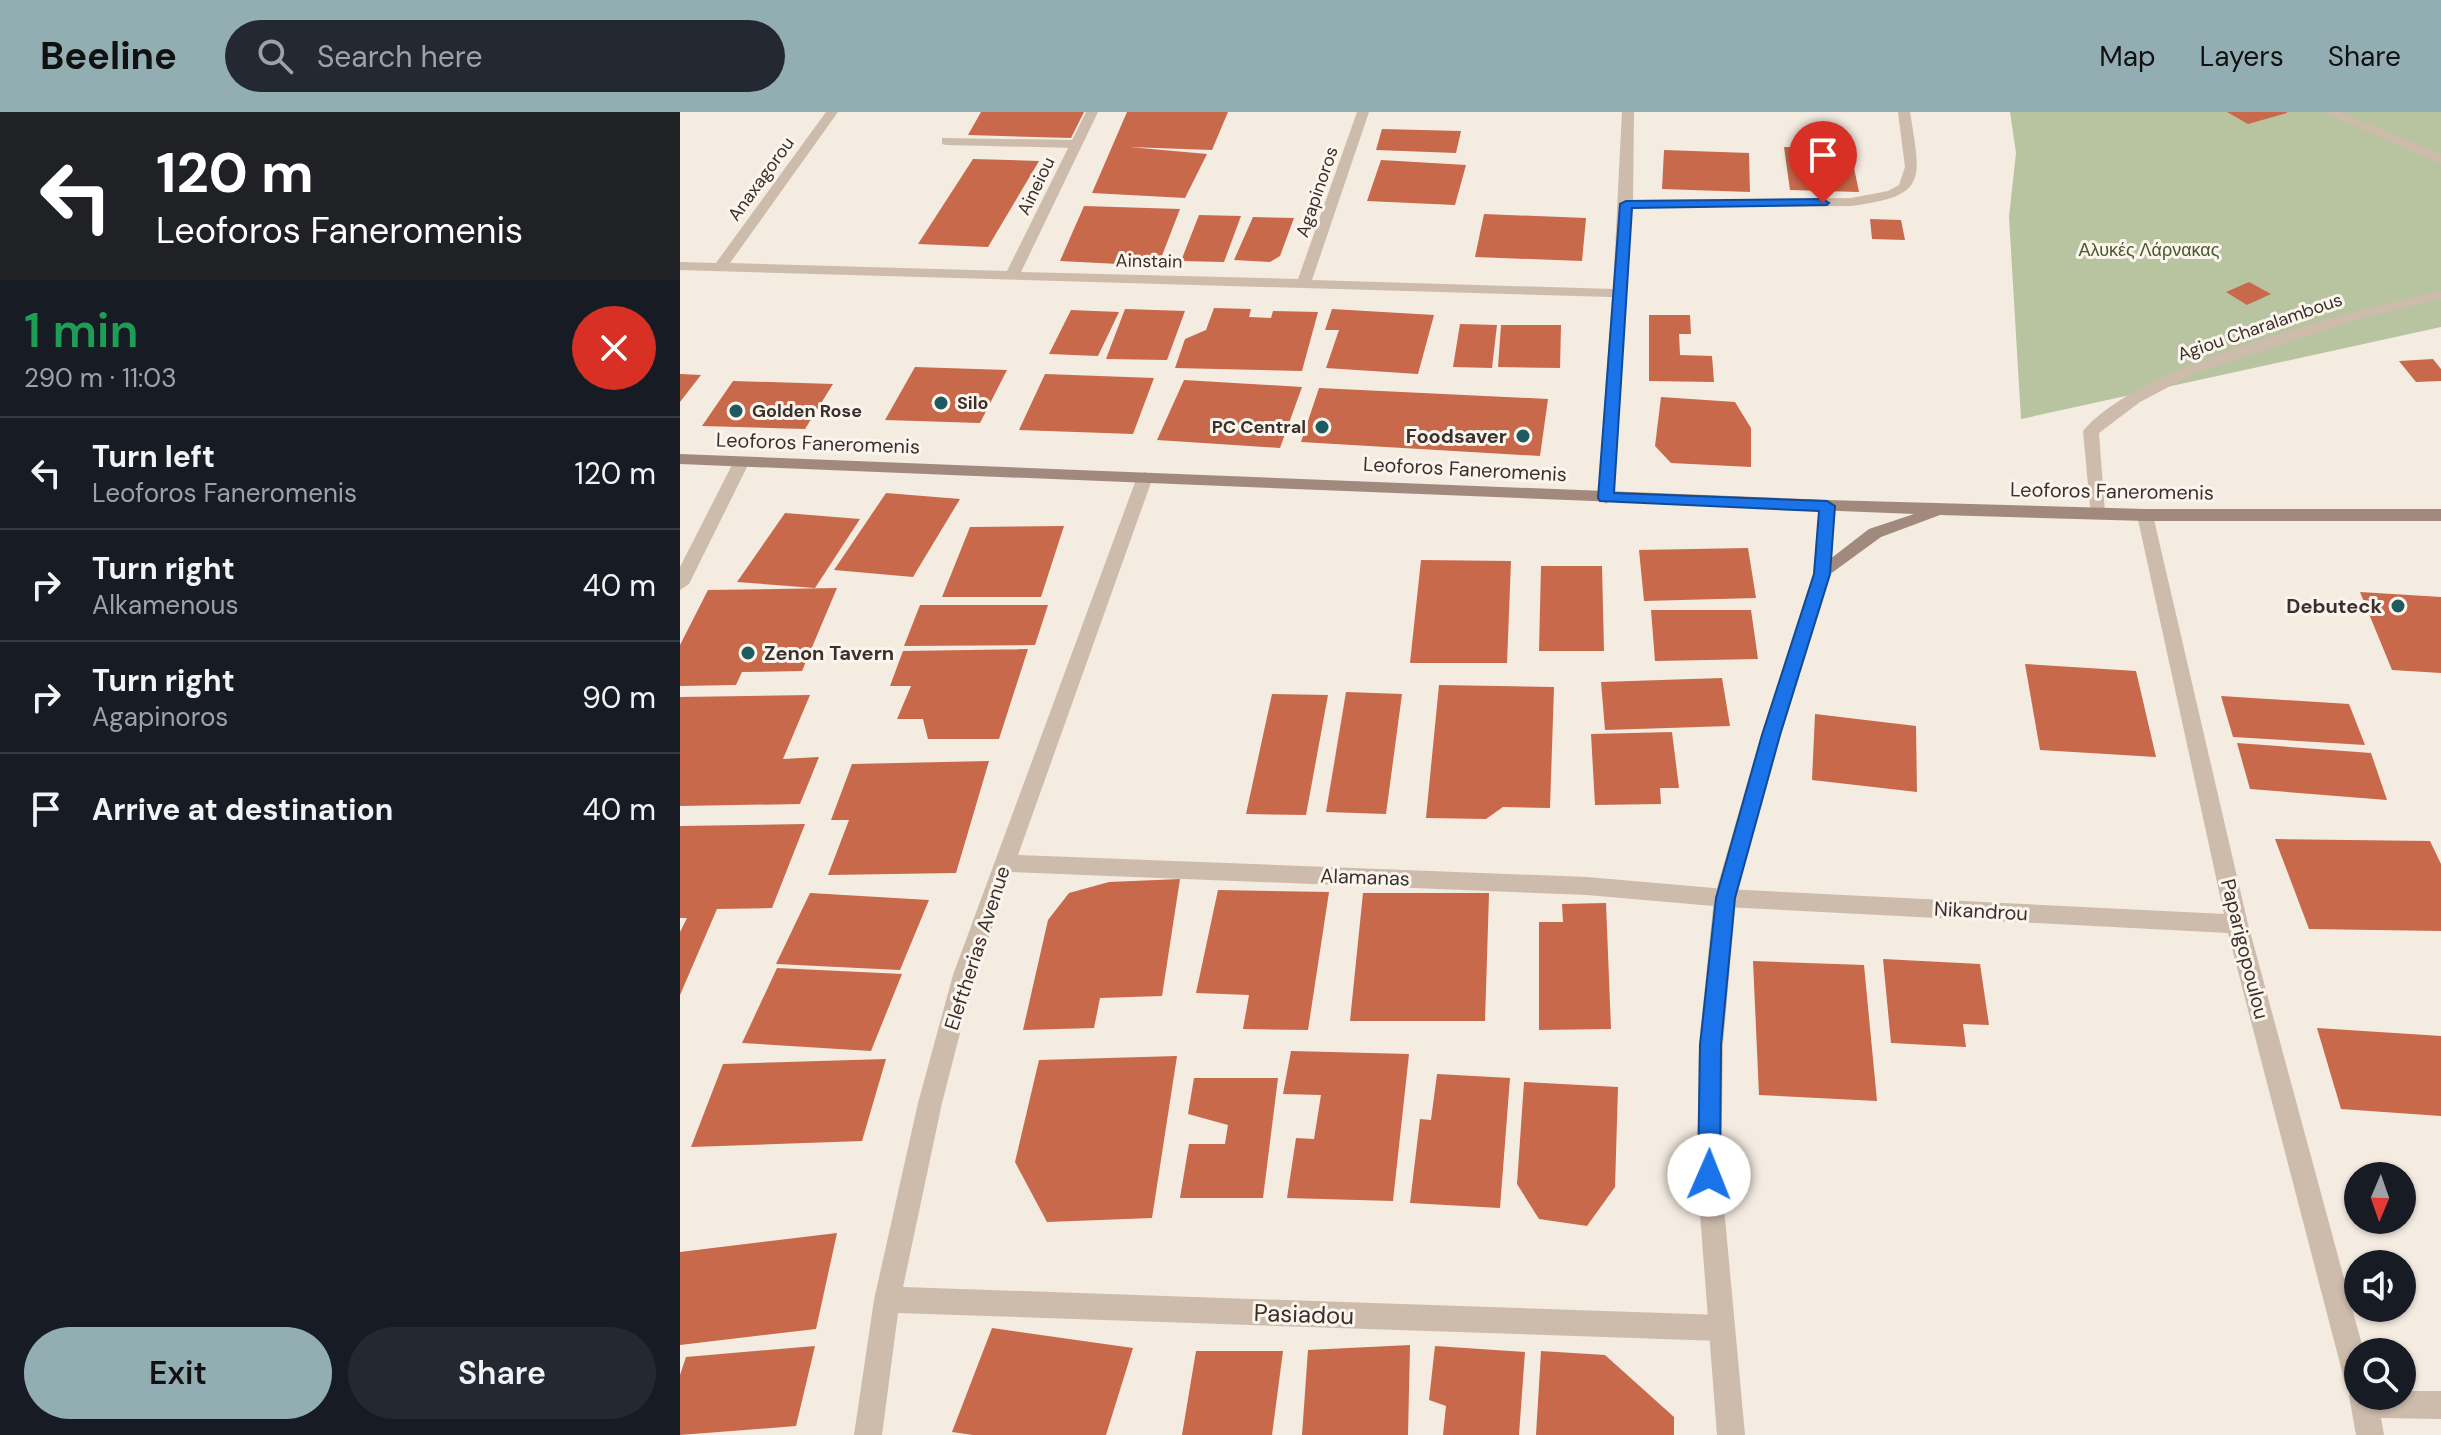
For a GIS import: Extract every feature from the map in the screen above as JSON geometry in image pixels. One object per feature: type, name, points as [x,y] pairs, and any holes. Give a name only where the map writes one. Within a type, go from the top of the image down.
[{"type":"main road","name":"Leoforos Faneromenis","points":[[680,459],[1827,506],[2146,515],[2441,515]]},
{"type":"main road","points":[[1822,574],[1875,533],[1948,509]]},
{"type":"street","points":[[817,112],[832,112]]},
{"type":"street","name":"Anaxagorou","points":[[720,267],[832,112]]},
{"type":"street","name":"Aineiou","points":[[1012,276],[1092,112]]},
{"type":"street","name":"Agapinoros","points":[[1304,283],[1363,112]]},
{"type":"street","points":[[1606,498],[1626,204],[1628,112]]},
{"type":"street","points":[[1626,204],[1887,199],[1905,190],[1913,175],[1904,112]]},
{"type":"street","points":[[2330,112],[2441,160]]},
{"type":"street","points":[[946,141],[1076,144]]},
{"type":"street","name":"Ainstain","points":[[680,266],[1618,293]]},
{"type":"street","name":"Agiou Charalambous","points":[[2097,513],[2091,431],[2134,399],[2188,371],[2211,363],[2357,315],[2441,295]]},
{"type":"street","points":[[680,584],[741,463]]},
{"type":"street","name":"Eleftherias Avenue","points":[[868,1435],[887,1300],[930,1103],[960,989],[1145,477]]},
{"type":"street","points":[[1731,1435],[1709,1175],[1711,1045],[1725,898],[1771,735],[1822,574],[1827,506]]},
{"type":"street","name":"Paparigopoulou","points":[[2146,515],[2237,924],[2347,1338]]},
{"type":"street","name":"Alamanas","points":[[1004,863],[1587,886],[1725,898]]},
{"type":"street","name":"Nikandrou","points":[[1725,898],[2237,924]]},
{"type":"street","name":"Pasiadou","points":[[887,1300],[1721,1328]]},
{"type":"street","points":[[2416,1401],[2441,1405]]},
{"type":"street","name":"Paparigopoulou","points":[[2365,1410],[2370,1435]]},
{"type":"green space","name":"Αλυκές Λάρνακας","points":[[2010,112],[2441,112],[2441,327],[2021,419],[2009,217],[2016,153]]},
{"type":"building","points":[[981,112],[1084,112],[1071,138],[968,135]]},
{"type":"building","points":[[1127,112],[1228,112],[1212,150],[1129,147],[1207,154],[1185,198],[1092,193]]},
{"type":"building","points":[[2227,112],[2287,112],[2287,113],[2248,124]]},
{"type":"building","points":[[1382,129],[1461,131],[1456,153],[1376,150]]},
{"type":"building","points":[[1784,147],[1850,148],[1859,192],[1790,190]]},
{"type":"building","points":[[1664,150],[1749,153],[1750,192],[1662,189]]},
{"type":"building","points":[[973,159],[1039,161],[988,247],[918,244]]},
{"type":"building","points":[[1381,160],[1466,165],[1455,205],[1367,201]]},
{"type":"building","points":[[1084,206],[1180,209],[1158,266],[1060,261]]},
{"type":"building","points":[[1484,214],[1586,218],[1582,261],[1475,257]]},
{"type":"building","points":[[1199,215],[1241,216],[1224,262],[1181,261]]},
{"type":"building","points":[[1253,217],[1294,218],[1280,256],[1270,262],[1234,260]]},
{"type":"building","points":[[1870,219],[1901,220],[1905,240],[1872,239]]},
{"type":"building","points":[[2249,282],[2271,294],[2247,305],[2226,292]]},
{"type":"building","points":[[1214,308],[1251,309],[1249,317],[1271,318],[1273,311],[1318,312],[1302,371],[1175,368],[1185,339],[1206,330]]},
{"type":"building","points":[[1125,309],[1185,311],[1167,360],[1106,359]]},
{"type":"building","points":[[1332,309],[1434,315],[1418,374],[1326,368],[1339,330],[1325,330]]},
{"type":"building","points":[[1071,310],[1119,312],[1098,356],[1049,354]]},
{"type":"building","points":[[1649,315],[1690,315],[1691,334],[1679,334],[1680,355],[1712,356],[1714,382],[1649,381]]},
{"type":"building","points":[[1460,324],[1497,325],[1492,368],[1453,367]]},
{"type":"building","points":[[1501,325],[1561,325],[1560,368],[1498,367]]},
{"type":"building","points":[[2433,359],[2441,369],[2441,381],[2416,382],[2399,361]]},
{"type":"building","points":[[915,367],[1007,370],[980,423],[885,420]]},
{"type":"building","points":[[680,374],[701,375],[680,402]]},
{"type":"building","points":[[1045,374],[1154,378],[1133,434],[1019,430]]},
{"type":"building","points":[[1184,380],[1302,387],[1280,448],[1157,440]]},
{"type":"building","points":[[733,381],[833,384],[805,429],[702,426]]},
{"type":"building","points":[[1319,388],[1548,399],[1540,456],[1301,442]]},
{"type":"building","points":[[1661,397],[1735,402],[1751,428],[1751,467],[1671,463],[1655,446]]},
{"type":"building","points":[[886,493],[960,499],[913,577],[834,570]]},
{"type":"building","points":[[785,513],[860,519],[815,588],[737,582]]},
{"type":"building","points":[[1064,526],[1041,597],[942,597],[970,527]]},
{"type":"building","points":[[1748,548],[1756,598],[1644,601],[1639,550]]},
{"type":"building","points":[[1421,560],[1511,561],[1507,663],[1410,663]]},
{"type":"building","points":[[1541,566],[1602,566],[1604,651],[1539,651]]},
{"type":"building","points":[[837,588],[802,671],[742,672],[736,685],[680,686],[680,645],[708,590]]},
{"type":"building","points":[[2360,592],[2441,597],[2441,673],[2392,670]]},
{"type":"building","points":[[920,605],[1048,605],[1035,645],[904,646]]},
{"type":"building","points":[[1651,610],[1751,610],[1758,659],[1655,661]]},
{"type":"building","points":[[1028,649],[999,739],[928,739],[923,719],[897,719],[911,686],[890,686],[903,651]]},
{"type":"building","points":[[2025,664],[2136,671],[2156,757],[2040,750]]},
{"type":"building","points":[[1722,678],[1730,726],[1605,730],[1601,682]]},
{"type":"building","points":[[1439,685],[1554,687],[1550,808],[1503,807],[1486,819],[1426,818]]},
{"type":"building","points":[[1346,692],[1402,694],[1386,814],[1326,812]]},
{"type":"building","points":[[1272,694],[1328,695],[1306,815],[1246,814]]},
{"type":"building","points":[[810,695],[783,759],[819,757],[800,804],[680,806],[680,697]]},
{"type":"building","points":[[2221,696],[2349,704],[2365,745],[2233,737]]},
{"type":"building","points":[[1815,714],[1916,726],[1917,792],[1812,780]]},
{"type":"building","points":[[1672,732],[1679,788],[1660,788],[1661,804],[1595,805],[1591,734]]},
{"type":"building","points":[[2237,743],[2371,753],[2387,800],[2250,789]]},
{"type":"building","points":[[989,761],[956,873],[828,875],[849,820],[831,820],[852,764]]},
{"type":"building","points":[[805,824],[772,908],[717,909],[680,995],[680,932],[687,918],[680,918],[680,826]]},
{"type":"building","points":[[2275,839],[2430,841],[2441,864],[2441,931],[2309,929]]},
{"type":"building","points":[[1180,879],[1162,996],[1100,998],[1094,1028],[1023,1030],[1048,920],[1069,893],[1109,882]]},
{"type":"building","points":[[1218,890],[1329,892],[1308,1030],[1243,1029],[1249,995],[1196,993]]},
{"type":"building","points":[[810,893],[929,900],[900,970],[776,964]]},
{"type":"building","points":[[1363,893],[1489,893],[1485,1021],[1350,1021]]},
{"type":"building","points":[[1606,903],[1611,1029],[1539,1030],[1539,922],[1563,922],[1562,904]]},
{"type":"building","points":[[1883,959],[1980,964],[1989,1025],[1963,1024],[1966,1047],[1891,1043]]},
{"type":"building","points":[[1753,961],[1864,965],[1877,1101],[1759,1095]]},
{"type":"building","points":[[777,968],[902,974],[871,1051],[742,1043]]},
{"type":"building","points":[[2317,1028],[2441,1036],[2441,1116],[2341,1109]]},
{"type":"building","points":[[1291,1051],[1409,1054],[1393,1201],[1287,1198],[1296,1138],[1314,1139],[1321,1095],[1283,1094]]},
{"type":"building","points":[[1177,1056],[1152,1218],[1047,1222],[1015,1162],[1039,1060]]},
{"type":"building","points":[[886,1059],[862,1141],[691,1147],[723,1064]]},
{"type":"building","points":[[1437,1074],[1510,1078],[1500,1208],[1410,1203],[1420,1119],[1431,1120]]},
{"type":"building","points":[[1194,1078],[1278,1078],[1263,1198],[1180,1198],[1189,1144],[1225,1144],[1228,1125],[1188,1114]]},
{"type":"building","points":[[1524,1082],[1618,1087],[1615,1187],[1587,1226],[1539,1219],[1517,1184]]},
{"type":"building","points":[[837,1233],[816,1329],[680,1345],[680,1252]]},
{"type":"building","points":[[992,1328],[1133,1348],[1106,1435],[973,1435],[952,1432]]},
{"type":"building","points":[[1410,1345],[1408,1435],[1302,1435],[1308,1350]]},
{"type":"building","points":[[815,1346],[796,1426],[680,1435],[680,1375],[686,1357]]},
{"type":"building","points":[[1435,1346],[1525,1352],[1519,1435],[1443,1435],[1446,1406],[1429,1400]]},
{"type":"building","points":[[1196,1351],[1283,1351],[1272,1435],[1182,1435]]},
{"type":"building","points":[[1541,1351],[1605,1355],[1674,1417],[1674,1435],[1536,1435]]},
{"type":"place","name":"Silo","points":[[941,403]]},
{"type":"place","name":"Golden Rose","points":[[736,411]]},
{"type":"place","name":"PC Central","points":[[1322,427]]},
{"type":"place","name":"Foodsaver","points":[[1523,436]]},
{"type":"place","name":"Debuteck","points":[[2398,606]]},
{"type":"place","name":"Zenon Tavern","points":[[748,653]]},
{"type":"route","points":[[1709,1175],[1711,1045],[1725,898],[1771,735],[1822,574],[1827,506],[1606,498],[1626,204],[1823,203]]}]
